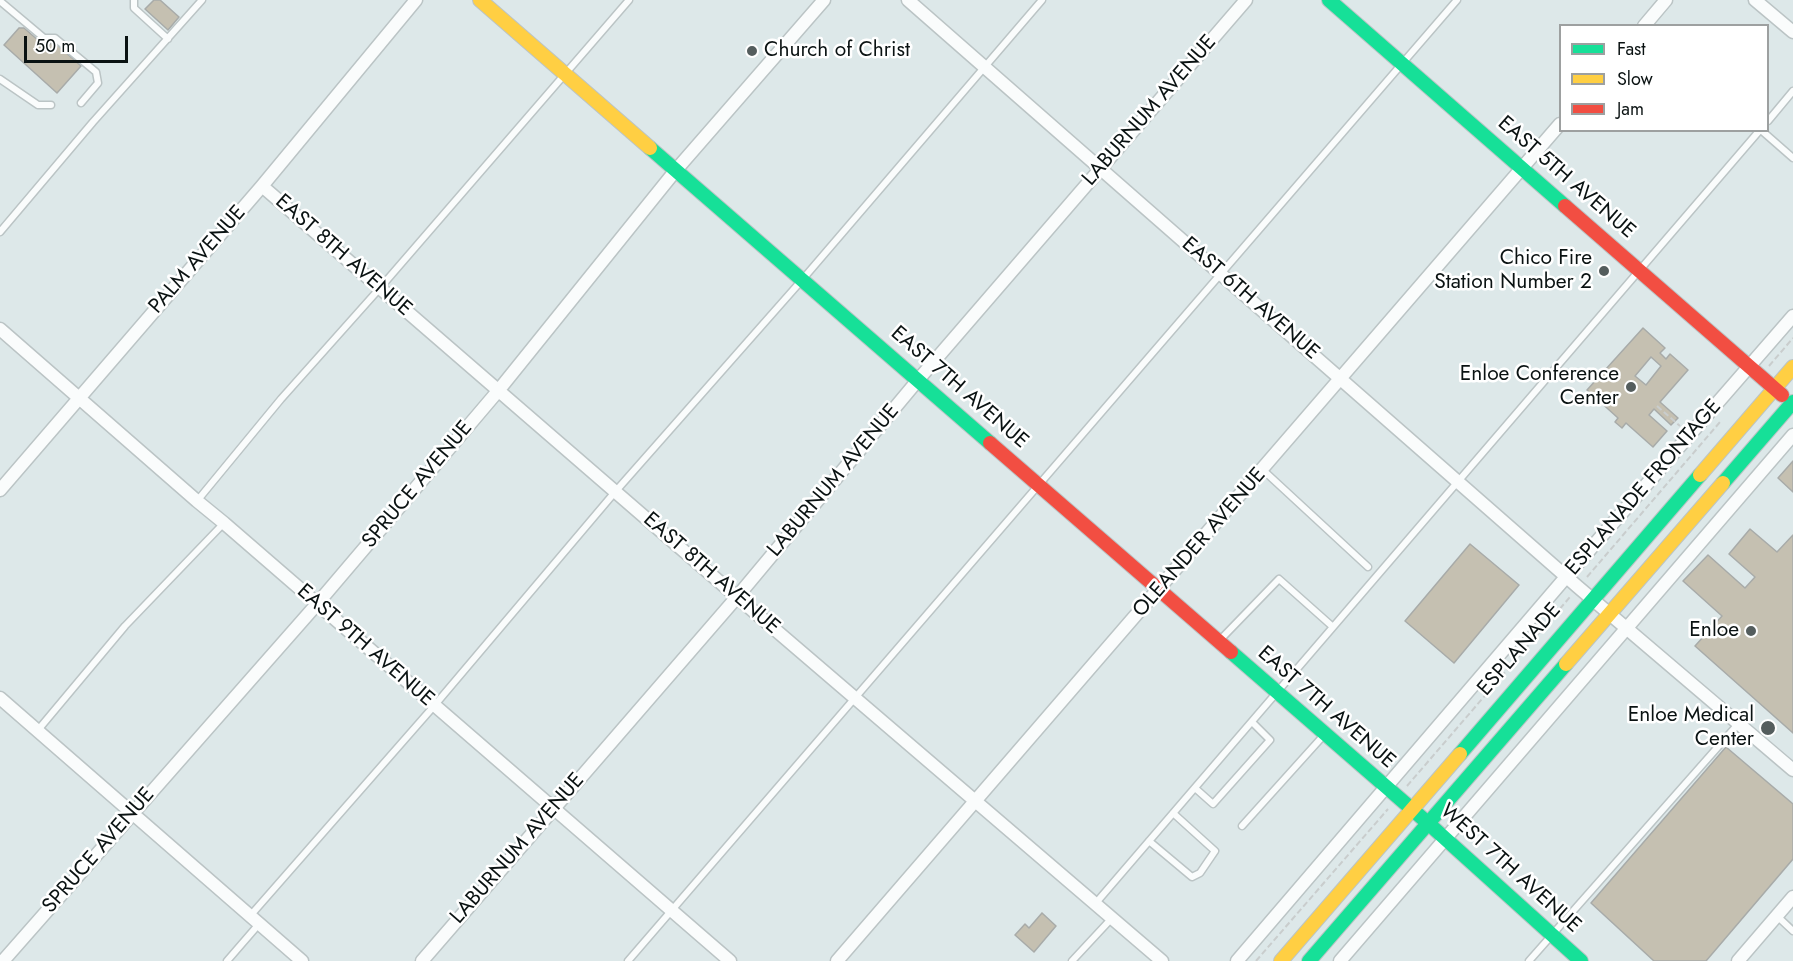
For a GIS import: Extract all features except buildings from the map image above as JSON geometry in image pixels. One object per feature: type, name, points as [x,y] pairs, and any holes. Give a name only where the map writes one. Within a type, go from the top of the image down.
[{"type":"street","name":"PALM AVENUE","points":[[0,490],[262,186],[416,0]]},
{"type":"street","name":"EAST 7TH AVENUE","points":[[480,0],[1411,809]]},
{"type":"street","name":"SPRUCE AVENUE","points":[[3,961],[317,604],[498,391],[676,171],[824,0]]},
{"type":"street","name":"EAST 6TH AVENUE","points":[[908,0],[1566,577],[1793,770]]},
{"type":"street","name":"LABURNUM AVENUE","points":[[422,961],[737,597],[918,380],[1246,0]]},
{"type":"street","name":"EAST 5TH AVENUE","points":[[1329,0],[1793,403]]},
{"type":"street","points":[[1646,24],[1666,0]]},
{"type":"street","points":[[1755,0],[1793,32]]},
{"type":"street","name":"OLEANDER AVENUE","points":[[837,961],[1559,125]]},
{"type":"street","name":"EAST 8TH AVENUE","points":[[262,186],[1162,961]]},
{"type":"street","name":"ESPLANADE FRONTAGE","points":[[1237,961],[1566,577],[1756,371],[1793,316]]},
{"type":"street","name":"EAST 9TH AVENUE","points":[[0,329],[730,961]]},
{"type":"street","name":"ESPLANADE","points":[[1281,961],[1793,368]]},
{"type":"street","points":[[1309,961],[1793,403]]},
{"type":"street","points":[[1340,961],[1793,435]]},
{"type":"street","points":[[0,698],[302,961]]},
{"type":"street","name":"WEST 7TH AVENUE","points":[[1411,809],[1581,961]]},
{"type":"street","points":[[1738,961],[1793,897]]},
{"type":"lane","points":[[134,0],[134,8],[168,39]]},
{"type":"lane","points":[[0,232],[202,0]]},
{"type":"lane","points":[[196,501],[281,399],[380,288],[628,0]]},
{"type":"lane","points":[[227,961],[255,920],[615,492],[802,280],[1042,0]]},
{"type":"lane","points":[[628,961],[1457,0]]},
{"type":"lane","points":[[0,1],[44,38],[55,38],[96,72],[98,83],[81,103]]},
{"type":"lane","points":[[0,79],[38,105],[51,105]]},
{"type":"lane","points":[[1769,119],[1793,91]]},
{"type":"lane","points":[[1095,904],[1758,132]]},
{"type":"lane","points":[[1762,132],[1793,158]]},
{"type":"lane","points":[[1263,470],[1368,567]]},
{"type":"lane","points":[[38,730],[125,626],[224,523]]},
{"type":"lane","points":[[1219,642],[1279,579],[1334,627]]},
{"type":"lane","points":[[1195,788],[1213,804],[1270,740],[1252,722]]},
{"type":"lane","points":[[1529,961],[1739,723]]},
{"type":"lane","points":[[1242,826],[1324,734]]},
{"type":"lane","points":[[1149,841],[1192,877],[1200,873],[1215,851],[1173,813]]},
{"type":"lane","points":[[1777,916],[1793,931]]},
{"type":"lane","points":[[1072,961],[1112,918]]},
{"type":"path","points":[[1756,371],[1793,338]]},
{"type":"path","points":[[1657,406],[1680,426]]},
{"type":"path","points":[[1256,961],[1578,587],[1593,574],[1720,421]]},
{"type":"path","points":[[1588,570],[1593,574]]},
{"type":"traffic: fast","points":[[1329,0],[1565,206]]},
{"type":"traffic: fast","points":[[650,148],[990,443]]},
{"type":"traffic: fast","points":[[1723,483],[1793,402]]},
{"type":"traffic: fast","points":[[1460,754],[1700,475]]},
{"type":"traffic: fast","points":[[1231,652],[1429,824],[1581,961]]},
{"type":"traffic: fast","points":[[1309,961],[1566,664]]},
{"type":"traffic: slow","points":[[480,0],[650,148]]},
{"type":"traffic: slow","points":[[1700,475],[1793,367]]},
{"type":"traffic: slow","points":[[1566,664],[1723,483]]},
{"type":"traffic: slow","points":[[1281,961],[1460,754]]},
{"type":"traffic: jam","points":[[1565,206],[1782,395]]},
{"type":"traffic: jam","points":[[990,443],[1231,652]]},
{"type":"place","name":"Church of Christ","points":[[752,51]]},
{"type":"place","name":"Chico Fire Station Number 2","points":[[1604,271]]},
{"type":"place","name":"Enloe Conference Center","points":[[1631,387]]},
{"type":"place","name":"Enloe","points":[[1751,631]]},
{"type":"place","name":"Enloe Medical Center","points":[[1768,728]]}]
